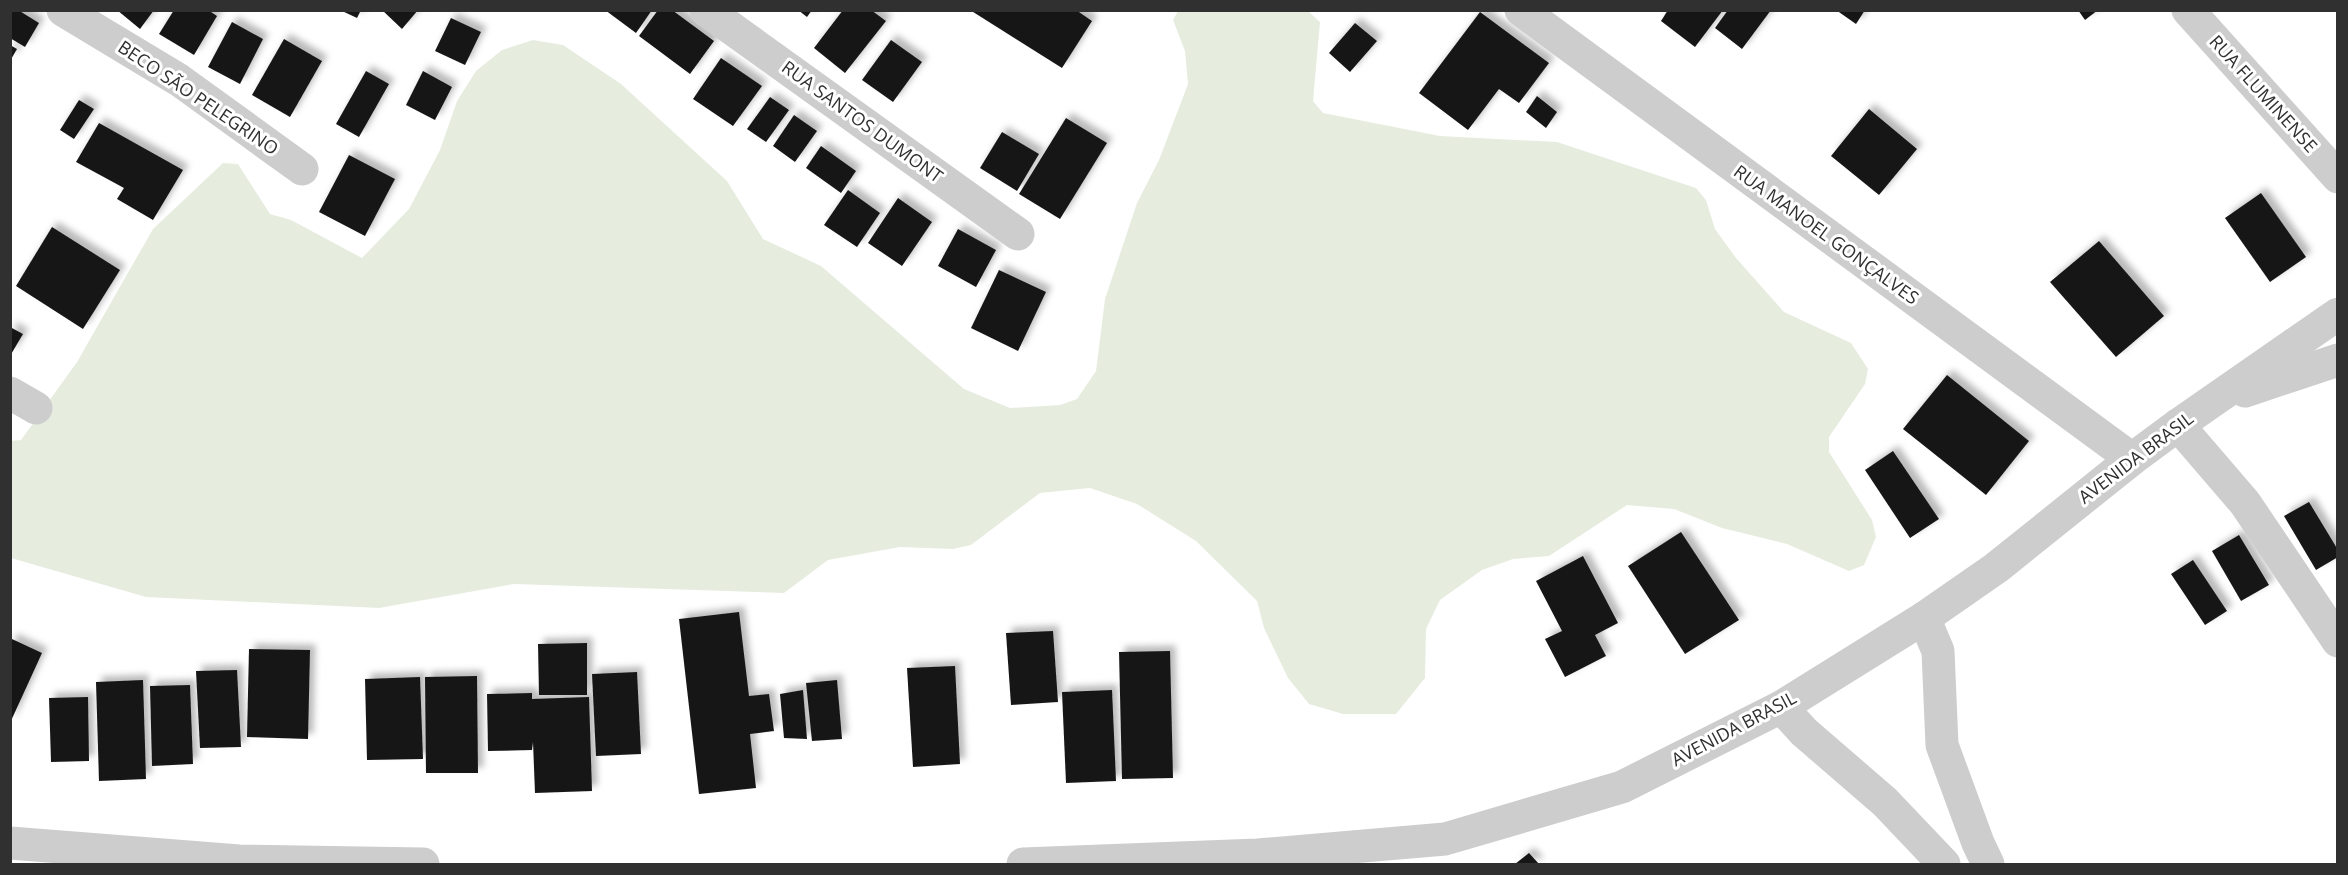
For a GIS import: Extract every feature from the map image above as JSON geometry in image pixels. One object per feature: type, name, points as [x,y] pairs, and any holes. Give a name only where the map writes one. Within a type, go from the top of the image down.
[{"type":"street","name":"BECO SÃO PELEGRINO","points":[[63,10],[179,80],[302,169]]},
{"type":"street","name":"RUA SANTOS DUMONT","points":[[706,10],[1018,234]]},
{"type":"street","name":"RUA MANOEL GONÇALVES","points":[[1521,10],[2132,459]]},
{"type":"street","name":"RUA FLUMINENSE","points":[[2188,10],[2337,177]]},
{"type":"street","name":"AVENIDA BRASIL","points":[[1023,864],[1131,863],[1445,839],[1622,787],[1781,707],[1924,618],[1996,568],[2178,425],[2337,314]]},
{"type":"street","points":[[2209,403],[2337,360]]},
{"type":"street","points":[[2178,425],[2245,503],[2337,641]]},
{"type":"street","points":[[1924,618],[1938,651],[1942,745],[1988,864]]},
{"type":"street","points":[[1781,707],[1803,732],[1886,802],[1944,864]]},
{"type":"street","points":[[10,843],[239,861],[423,864]]},
{"type":"shaded area","points":[[1178,11],[1308,11],[1320,22],[1313,101],[1323,113],[1440,136],[1557,142],[1696,188],[1706,200],[1715,229],[1736,258],[1784,312],[1851,343],[1868,369],[1865,384],[1829,437],[1829,452],[1872,520],[1876,537],[1864,565],[1849,571],[1787,544],[1722,528],[1674,509],[1627,505],[1549,556],[1513,559],[1482,570],[1440,600],[1426,629],[1425,678],[1396,714],[1343,714],[1309,704],[1288,678],[1264,628],[1257,601],[1196,541],[1137,504],[1090,488],[1040,493],[971,545],[953,549],[900,547],[828,560],[784,593],[514,584],[379,608],[146,597],[11,558],[10,441],[21,440],[77,362],[153,229],[223,163],[238,164],[270,214],[291,220],[362,258],[409,209],[440,150],[457,101],[476,71],[502,50],[533,40],[563,45],[621,84],[727,181],[763,239],[821,266],[964,389],[1010,408],[1060,405],[1077,399],[1096,371],[1105,299],[1137,203],[1159,160],[1188,84],[1185,51],[1173,20]]},
{"type":"building","points":[[10,10],[18,10],[39,23],[25,47],[10,38]]},
{"type":"building","points":[[117,10],[154,10],[140,29]]},
{"type":"building","points":[[174,10],[208,10],[217,16],[194,55],[159,34]]},
{"type":"building","points":[[340,10],[361,10],[357,18]]},
{"type":"building","points":[[382,10],[418,10],[402,29]]},
{"type":"building","points":[[605,10],[652,10],[636,33]]},
{"type":"building","points":[[658,10],[672,10],[714,41],[690,74],[639,36]]},
{"type":"building","points":[[798,10],[812,10],[807,17]]},
{"type":"building","points":[[843,10],[871,10],[886,21],[845,73],[814,48]]},
{"type":"building","points":[[970,10],[1076,10],[1092,21],[1062,68]]},
{"type":"building","points":[[1668,10],[1723,10],[1695,47],[1661,21]]},
{"type":"building","points":[[1728,10],[1771,10],[1742,49],[1715,28]]},
{"type":"building","points":[[1836,10],[1865,10],[1856,24]]},
{"type":"building","points":[[2078,10],[2098,10],[2085,20]]},
{"type":"building","points":[[1480,12],[1549,63],[1519,103],[1499,89],[1468,130],[1419,93]]},
{"type":"building","points":[[451,18],[481,32],[465,65],[435,51]]},
{"type":"building","points":[[232,22],[263,39],[240,84],[208,67]]},
{"type":"building","points":[[1355,23],[1377,41],[1350,72],[1329,53]]},
{"type":"building","points":[[284,39],[322,61],[290,117],[252,95]]},
{"type":"building","points":[[891,40],[922,62],[893,102],[862,80]]},
{"type":"building","points":[[10,45],[17,49],[10,61]]},
{"type":"building","points":[[721,58],[762,86],[733,126],[693,99]]},
{"type":"building","points":[[366,71],[389,84],[359,137],[336,124]]},
{"type":"building","points":[[423,71],[452,87],[435,120],[406,105]]},
{"type":"building","points":[[1537,96],[1557,112],[1546,128],[1526,112]]},
{"type":"building","points":[[770,97],[789,110],[766,142],[747,129]]},
{"type":"building","points":[[79,100],[94,109],[74,139],[60,130]]},
{"type":"building","points":[[1869,109],[1917,149],[1879,195],[1831,156]]},
{"type":"building","points":[[794,115],[817,131],[795,162],[773,146]]},
{"type":"building","points":[[1066,118],[1107,143],[1060,219],[1019,194]]},
{"type":"building","points":[[99,123],[183,170],[153,220],[117,199],[124,188],[76,162]]},
{"type":"building","points":[[1002,132],[1039,154],[1017,191],[980,168]]},
{"type":"building","points":[[821,146],[856,171],[841,193],[806,168]]},
{"type":"building","points":[[349,155],[395,179],[365,236],[319,212]]},
{"type":"building","points":[[848,190],[880,213],[857,247],[824,225]]},
{"type":"building","points":[[2261,193],[2306,257],[2270,282],[2225,218]]},
{"type":"building","points":[[898,198],[932,222],[902,266],[868,243]]},
{"type":"building","points":[[52,227],[120,270],[83,329],[16,286]]},
{"type":"building","points":[[958,229],[996,250],[976,287],[938,266]]},
{"type":"building","points":[[2099,241],[2164,316],[2116,357],[2050,282]]},
{"type":"building","points":[[999,270],[1046,292],[1018,351],[971,328]]},
{"type":"building","points":[[10,327],[23,334],[10,356]]},
{"type":"building","points":[[1947,375],[2029,441],[1986,495],[1903,429]]},
{"type":"building","points":[[1893,451],[1939,519],[1910,538],[1865,470]]},
{"type":"building","points":[[2309,502],[2338,550],[2338,557],[2316,570],[2284,516]]},
{"type":"building","points":[[1681,532],[1739,620],[1685,654],[1628,566]]},
{"type":"building","points":[[2239,535],[2269,585],[2241,601],[2212,551]]},
{"type":"building","points":[[1583,556],[1618,623],[1595,635],[1606,656],[1565,677],[1545,639],[1562,631],[1536,581]]},
{"type":"building","points":[[2193,560],[2227,611],[2205,625],[2171,574]]},
{"type":"building","points":[[739,612],[749,696],[769,694],[774,731],[750,734],[756,788],[699,794],[679,619]]},
{"type":"building","points":[[1053,631],[1058,702],[1011,705],[1006,633]]},
{"type":"building","points":[[12,639],[42,653],[10,723],[10,643]]},
{"type":"building","points":[[587,643],[587,695],[539,695],[538,644]]},
{"type":"building","points":[[249,649],[310,650],[308,739],[247,737]]},
{"type":"building","points":[[1170,651],[1173,778],[1122,779],[1119,652]]},
{"type":"building","points":[[955,666],[960,764],[913,767],[907,668]]},
{"type":"building","points":[[237,670],[241,747],[200,748],[196,671]]},
{"type":"building","points":[[637,672],[641,754],[596,756],[592,674]]},
{"type":"building","points":[[477,676],[478,773],[426,773],[425,677]]},
{"type":"building","points":[[420,677],[423,759],[367,760],[365,679]]},
{"type":"building","points":[[143,680],[146,779],[99,781],[96,682]]},
{"type":"building","points":[[837,680],[842,739],[812,741],[806,683]]},
{"type":"building","points":[[190,685],[193,764],[152,766],[150,686]]},
{"type":"building","points":[[803,690],[807,739],[784,738],[780,694]]},
{"type":"building","points":[[1112,690],[1116,781],[1066,783],[1062,692]]},
{"type":"building","points":[[532,693],[532,699],[589,697],[592,791],[535,793],[533,742],[532,750],[488,751],[487,694]]},
{"type":"building","points":[[88,697],[89,761],[51,762],[49,698]]},
{"type":"building","points":[[1529,853],[1539,864],[1515,864]]}]
